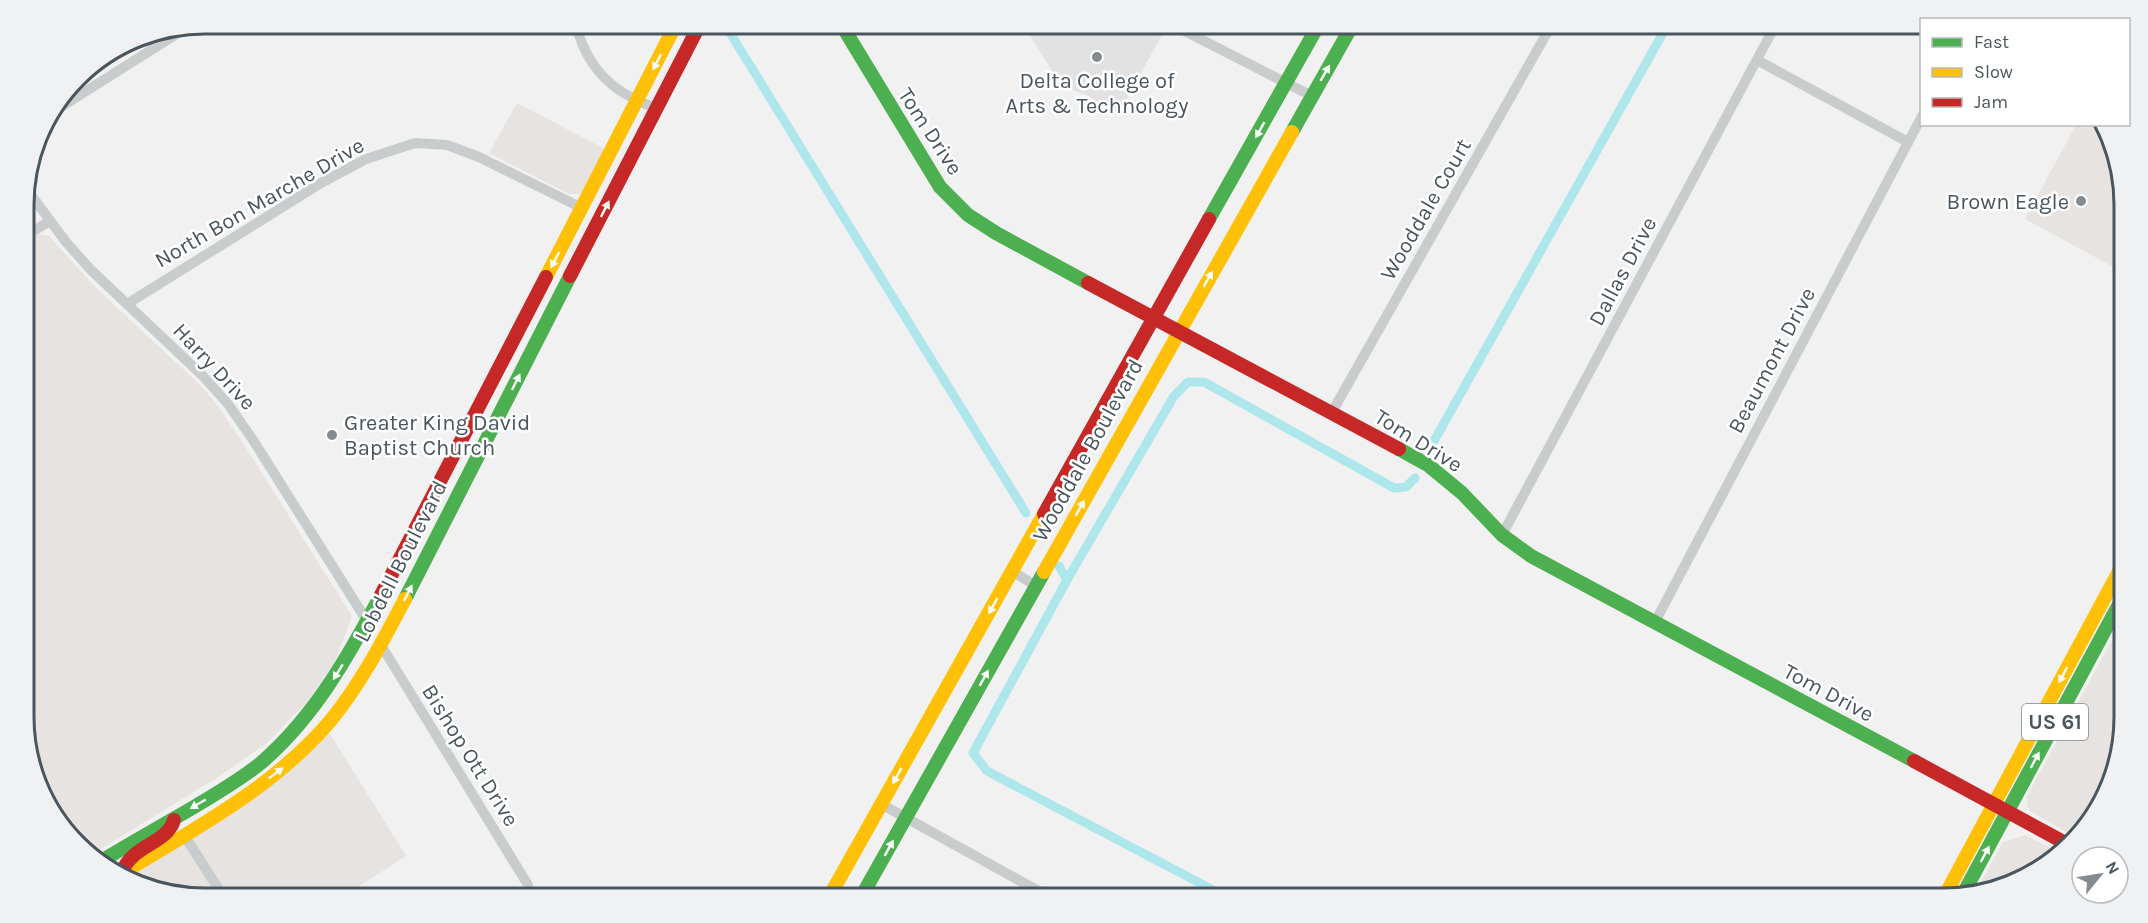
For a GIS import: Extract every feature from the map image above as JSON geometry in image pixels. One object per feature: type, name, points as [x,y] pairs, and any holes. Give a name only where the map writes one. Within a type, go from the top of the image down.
[{"type":"main road","name":"Lobdell Boulevard","points":[[107,857],[224,789],[262,762],[283,742],[331,683],[367,621],[671,34]]},
{"type":"main road","name":"Lobdell Boulevard","points":[[129,870],[280,771],[321,731],[353,690],[381,645],[695,34]]},
{"type":"main road","name":"Tom Drive","points":[[847,34],[940,188],[968,214],[996,232],[1428,465],[1462,493],[1502,536],[1531,556],[2061,840]]},
{"type":"main road","name":"Wooddale Boulevard","points":[[834,888],[1313,34]]},
{"type":"main road","name":"Wooddale Boulevard","points":[[866,888],[1347,34]]},
{"type":"main road","points":[[464,435],[483,445]]},
{"type":"main road","name":"US 61","points":[[1949,888],[2114,580]]},
{"type":"main road","name":"US 61","points":[[1967,886],[2114,614]]},
{"type":"main road","points":[[367,621],[381,645]]},
{"type":"main road","points":[[2089,626],[2103,634]]},
{"type":"main road","points":[[174,818],[184,835]]},
{"type":"main road","points":[[123,867],[133,855],[168,832],[174,818]]},
{"type":"street","points":[[578,34],[580,42],[595,68],[619,90],[657,109]]},
{"type":"street","points":[[1190,34],[1312,96]]},
{"type":"street","name":"Wooddale Court","points":[[1332,412],[1546,34]]},
{"type":"street","name":"Dallas Drive","points":[[1502,536],[1771,34]]},
{"type":"street","points":[[70,102],[169,39]]},
{"type":"street","points":[[1757,60],[1908,142]]},
{"type":"street","name":"Beaumont Drive","points":[[1655,622],[1920,120]]},
{"type":"street","name":"North Bon Marche Drive","points":[[127,304],[321,183],[366,159],[415,143],[447,145],[479,157],[582,208]]},
{"type":"street","points":[[604,164],[623,174]]},
{"type":"street","name":"Harry Drive","points":[[35,200],[91,270],[202,375],[238,418],[367,621]]},
{"type":"street","points":[[35,230],[50,221]]},
{"type":"street","points":[[1012,571],[1036,586]]},
{"type":"street","name":"Bishop Ott Drive","points":[[381,645],[528,885]]},
{"type":"street","points":[[881,804],[1024,888]]},
{"type":"street","points":[[184,835],[218,888]]},
{"type":"shaded area","name":"Delta College of Arts & Technology","points":[[1029,34],[1163,34],[1118,114],[1087,95],[1062,87]]},
{"type":"shaded area","points":[[517,103],[605,149],[584,189],[579,194],[569,194],[489,153]]},
{"type":"shaded area","name":"Brown Eagle","points":[[2075,126],[2094,126],[2108,161],[2112,183],[2114,267],[2025,219]]},
{"type":"shaded area","points":[[39,234],[49,236],[96,288],[200,385],[215,402],[352,616],[334,664],[305,704],[267,743],[218,777],[98,850],[70,822],[57,803],[40,762],[36,740],[34,718],[35,236]]},
{"type":"shaded area","points":[[2114,636],[2112,740],[2108,762],[2091,803],[2068,833],[2030,811],[2027,796]]},
{"type":"shaded area","points":[[328,731],[406,856],[356,888],[183,887],[161,883],[132,872]]},
{"type":"shaded area","points":[[2026,835],[2052,849],[2038,860],[2018,871],[1980,884],[2003,842]]},
{"type":"waterway","points":[[731,34],[1026,513]]},
{"type":"waterway","points":[[1434,441],[1662,34]]},
{"type":"waterway","points":[[1209,888],[987,771],[973,753],[1067,580],[1174,396],[1188,382],[1204,382],[1394,488],[1406,487],[1415,478]]},
{"type":"waterway","points":[[1059,566],[1067,580]]},
{"type":"traffic: fast","points":[[847,34],[940,187],[968,215],[996,233],[1088,283]]},
{"type":"traffic: fast","points":[[1209,219],[1313,34]]},
{"type":"traffic: fast","points":[[1292,132],[1347,34]]},
{"type":"traffic: fast","points":[[405,599],[570,276]]},
{"type":"traffic: fast","points":[[1399,449],[1428,465],[1462,493],[1502,535],[1531,556],[1914,761]]},
{"type":"traffic: fast","points":[[866,888],[1044,572]]},
{"type":"traffic: fast","points":[[107,857],[238,780],[281,744],[315,705],[343,662],[381,595]]},
{"type":"traffic: fast","points":[[1967,886],[2114,614]]},
{"type":"traffic: slow","points":[[546,277],[671,34]]},
{"type":"traffic: slow","points":[[1044,572],[1292,132]]},
{"type":"traffic: slow","points":[[834,888],[1044,514]]},
{"type":"traffic: slow","points":[[1949,888],[2114,581]]},
{"type":"traffic: slow","points":[[128,870],[232,805],[285,766],[309,744],[331,720],[362,677],[405,599]]},
{"type":"traffic: jam","points":[[570,276],[695,34]]},
{"type":"traffic: jam","points":[[1044,514],[1209,219]]},
{"type":"traffic: jam","points":[[381,595],[546,277]]},
{"type":"traffic: jam","points":[[1088,283],[1399,449]]},
{"type":"traffic: jam","points":[[1914,761],[2061,840]]},
{"type":"traffic: jam","points":[[124,868],[133,856],[164,834],[174,820]]},
{"type":"place","name":"Delta College of Arts & Technology","points":[[1097,57]]},
{"type":"place","name":"Brown Eagle","points":[[2081,201]]},
{"type":"place","name":"Greater King David Baptist Church","points":[[332,435]]}]
